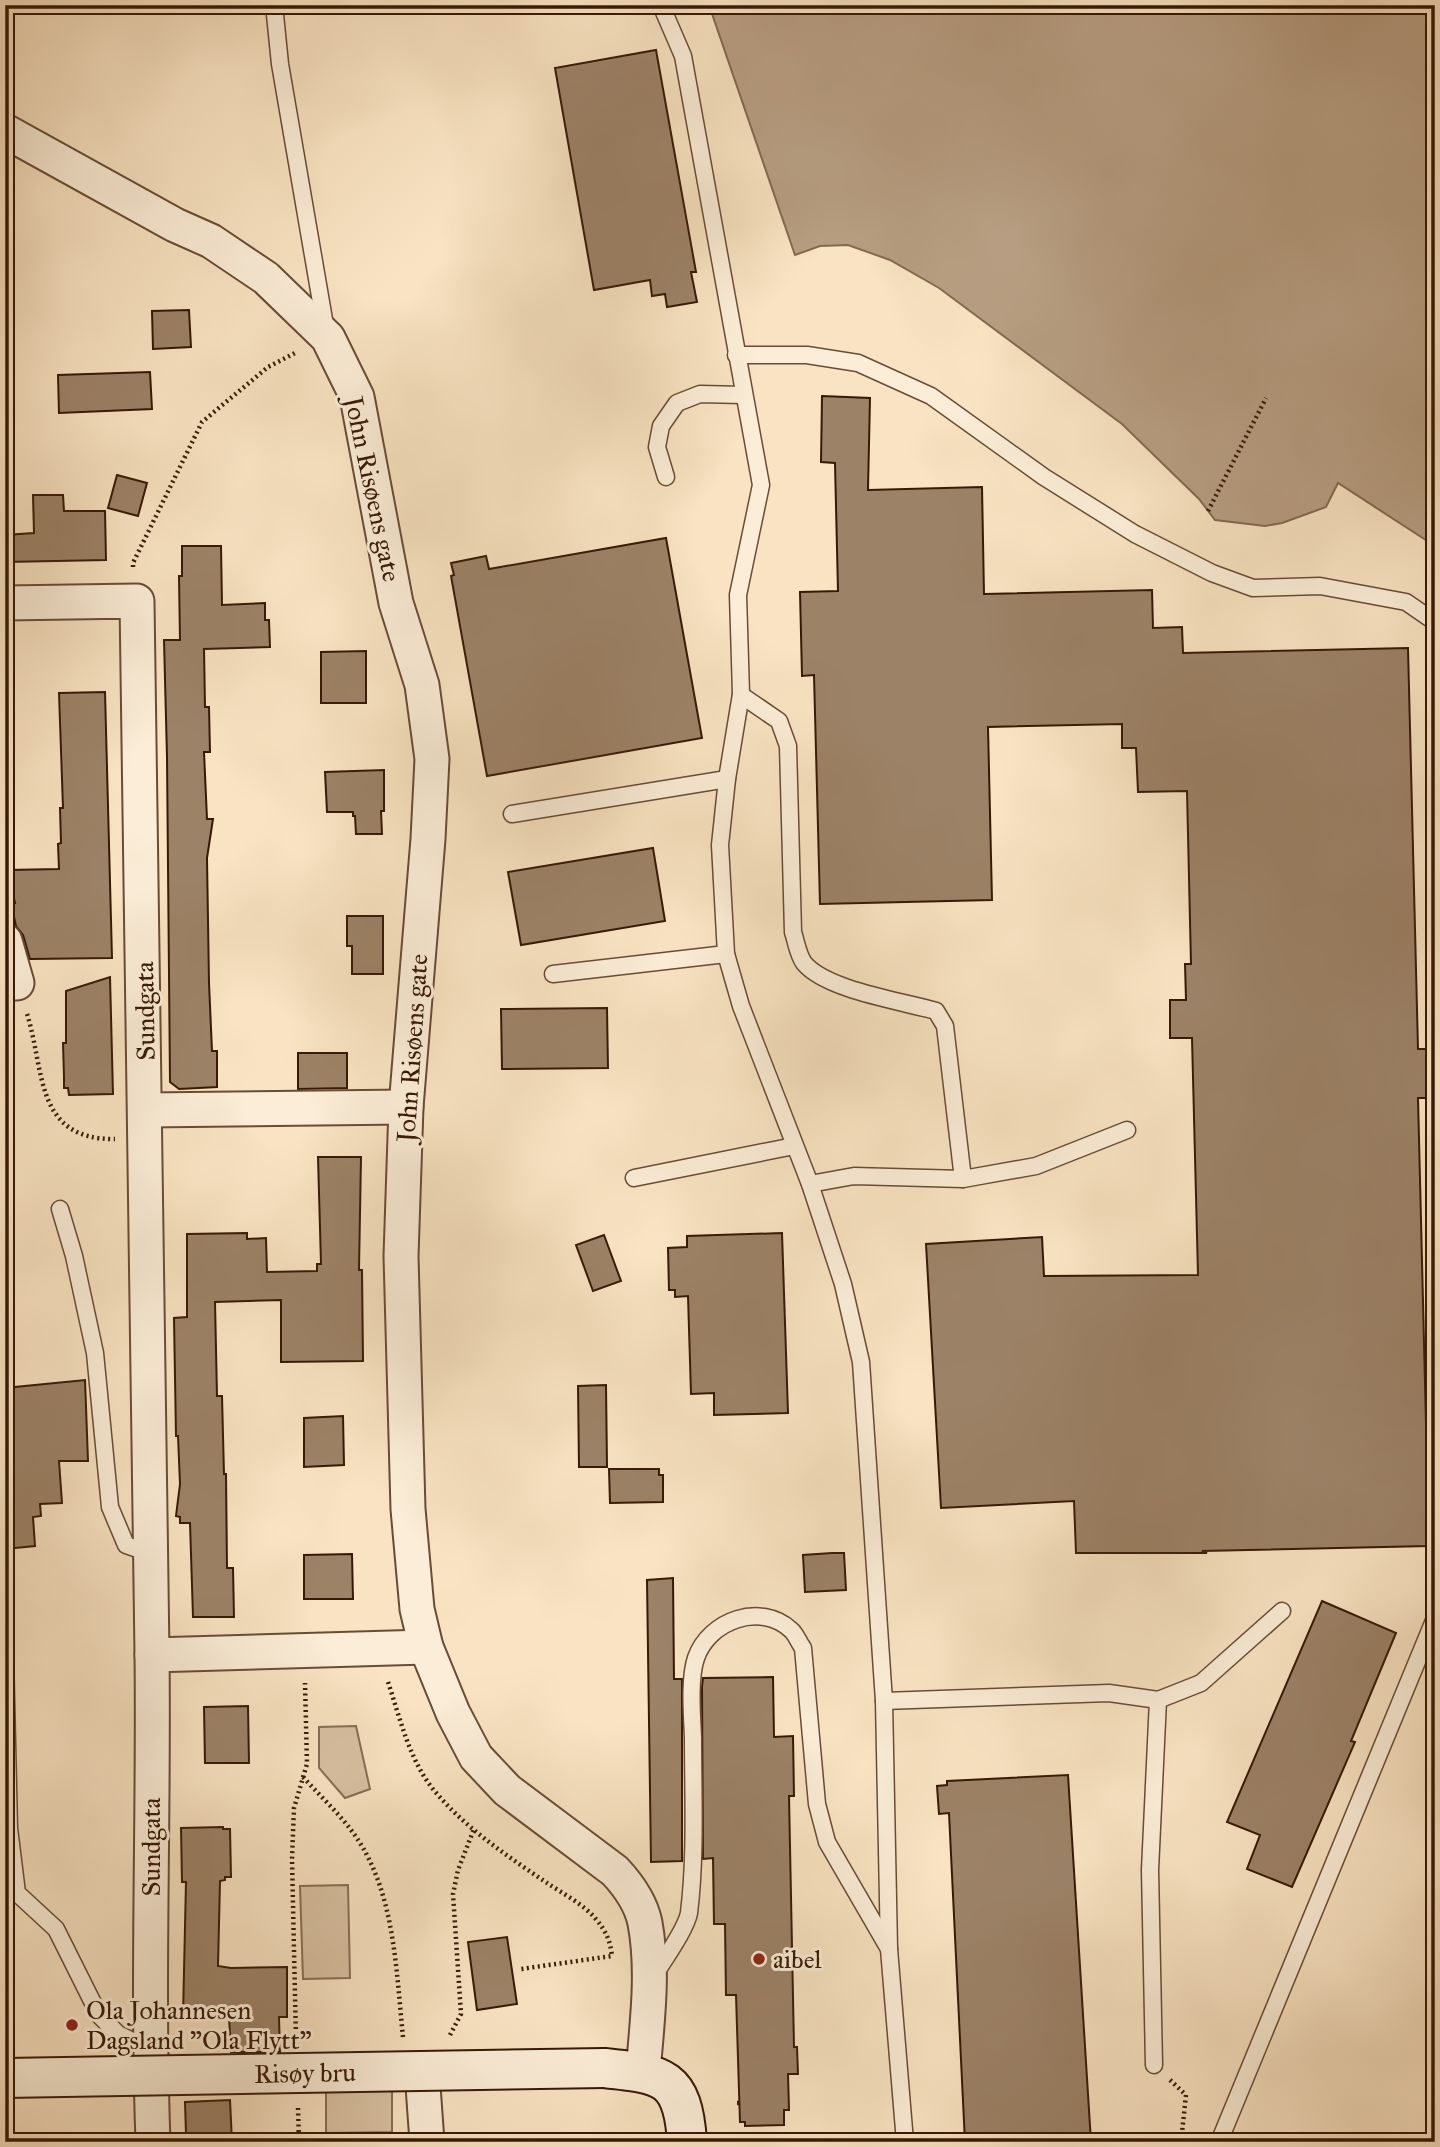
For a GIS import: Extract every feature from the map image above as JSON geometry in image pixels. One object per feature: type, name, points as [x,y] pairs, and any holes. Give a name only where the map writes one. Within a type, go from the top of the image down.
[{"type":"main road","name":"Risøy bru","points":[[5,2078],[604,2068],[643,2072]]},
{"type":"main road","points":[[643,2072],[660,2077],[678,2096],[685,2118],[687,2142]]},
{"type":"street","name":"John Risøens gate","points":[[5,131],[175,225],[211,241],[266,278],[328,338],[357,397],[396,603],[422,685],[432,759],[406,1107],[401,1256],[407,1497],[417,1609],[426,1647],[453,1713],[476,1758],[507,1790],[615,1871],[628,1885],[645,1922],[649,1984],[643,2072]]},
{"type":"street","points":[[5,603],[137,601]]},
{"type":"street","name":"Sundgata","points":[[137,601],[147,1124],[152,1655],[149,2049],[153,2142]]},
{"type":"street","points":[[5,941],[17,983]]},
{"type":"street","points":[[147,1124],[406,1107]]},
{"type":"street","points":[[152,1655],[426,1647]]},
{"type":"street","points":[[423,2087],[427,2142]]},
{"type":"lane","points":[[274,5],[280,64],[328,338]]},
{"type":"lane","points":[[661,5],[683,56],[761,485],[737,595],[741,695],[727,779],[720,845],[726,954],[741,1006],[810,1184],[843,1284],[861,1362],[884,1701],[889,1949],[905,2142]]},
{"type":"lane","points":[[736,355],[807,355],[858,363],[931,396],[1044,477],[1135,534],[1212,573],[1253,588],[1320,586],[1406,602],[1435,622]]},
{"type":"lane","points":[[666,477],[657,447],[661,426],[677,403],[700,394],[743,395]]},
{"type":"lane","points":[[741,695],[779,721],[788,746],[793,932],[802,961],[820,977],[936,1012],[945,1026],[963,1179]]},
{"type":"lane","points":[[512,814],[727,779]]},
{"type":"lane","points":[[553,974],[726,954]]},
{"type":"lane","points":[[810,1184],[855,1176],[963,1179],[1036,1166],[1127,1130]]},
{"type":"lane","points":[[634,1178],[794,1146]]},
{"type":"lane","points":[[60,1209],[74,1256],[95,1353],[110,1507],[126,1545],[149,1553]]},
{"type":"lane","points":[[884,1701],[1109,1693],[1158,1700],[1201,1683],[1283,1611]]},
{"type":"lane","points":[[649,1984],[688,1917],[693,1866],[692,1695],[696,1658],[709,1635],[725,1623],[743,1618],[766,1616],[792,1630],[803,1648],[817,1804],[827,1842],[889,1949]]},
{"type":"lane","points":[[1219,2142],[1435,1618]]},
{"type":"lane","points":[[5,1656],[11,1895],[56,1928],[99,2015],[118,2034],[149,2049]]},
{"type":"lane","points":[[1154,2065],[1150,1870],[1158,1700]]},
{"type":"path","points":[[137,601],[133,563],[202,422],[268,367],[328,338]]},
{"type":"path","points":[[1208,511],[1266,398]]},
{"type":"path","points":[[17,983],[33,1034],[47,1101],[65,1126],[82,1135],[105,1139],[147,1124]]},
{"type":"path","points":[[296,2048],[292,1859],[294,1808],[307,1764],[302,1651]]},
{"type":"path","points":[[388,1682],[408,1743],[422,1772],[446,1804],[512,1859],[593,1916],[610,1938],[612,1956],[521,1969]]},
{"type":"path","points":[[303,1777],[354,1834],[369,1860],[380,1889],[393,1946],[403,2040],[423,2087]]},
{"type":"path","points":[[448,2038],[461,2014],[453,1894],[458,1870],[474,1829]]},
{"type":"path","points":[[1154,2065],[1186,2095],[1181,2142]]},
{"type":"path","points":[[298,2101],[299,2142]]},
{"type":"shaded area","points":[[709,5],[1435,5],[1435,546],[1338,483],[1326,507],[1282,523],[1265,526],[1215,520],[1199,499],[1122,424],[939,288],[890,260],[848,245],[820,246],[795,255]]},
{"type":"shaded area","points":[[356,1726],[370,1789],[345,1798],[319,1768],[319,1727]]},
{"type":"shaded area","points":[[348,1885],[350,1978],[303,1979],[300,1886]]},
{"type":"shaded area","points":[[326,2077],[392,2077],[392,2132],[326,2133]]},
{"type":"building","points":[[656,50],[696,272],[691,272],[697,302],[667,307],[665,294],[652,296],[650,280],[594,290],[555,68]]},
{"type":"building","points":[[189,310],[191,347],[153,349],[152,311]]},
{"type":"building","points":[[150,372],[152,409],[59,413],[58,375]]},
{"type":"building","points":[[822,396],[870,398],[868,490],[982,487],[984,594],[1152,590],[1153,628],[1182,627],[1183,653],[1408,648],[1418,1049],[1435,1049],[1435,1098],[1418,1098],[1429,1546],[1202,1551],[1207,1553],[1076,1553],[1074,1501],[941,1508],[926,1244],[1042,1237],[1044,1276],[1198,1275],[1192,1038],[1170,1038],[1170,1000],[1186,1000],[1185,964],[1191,964],[1187,791],[1138,792],[1136,748],[1122,748],[1122,724],[988,727],[992,900],[820,904],[814,675],[802,676],[800,592],[838,591],[835,463],[821,462]]},
{"type":"building","points":[[117,475],[147,483],[138,516],[108,508]]},
{"type":"building","points":[[33,495],[63,495],[64,511],[105,511],[106,560],[5,562],[5,535],[34,533]]},
{"type":"building","points":[[666,538],[702,738],[487,776],[451,576],[454,575],[451,563],[486,556],[489,569]]},
{"type":"building","points":[[182,546],[221,546],[222,605],[265,603],[270,647],[204,649],[205,707],[209,707],[210,752],[204,752],[207,819],[213,819],[207,858],[209,983],[212,1051],[217,1051],[217,1087],[179,1089],[170,1082],[164,640],[180,640],[179,576],[182,576]]},
{"type":"building","points":[[366,651],[366,703],[321,703],[321,652]]},
{"type":"building","points":[[105,692],[112,958],[30,959],[23,935],[16,926],[11,903],[15,903],[8,870],[59,869],[60,808],[63,808],[59,693]]},
{"type":"building","points":[[384,770],[382,834],[356,834],[353,812],[327,812],[325,772]]},
{"type":"building","points":[[653,848],[665,921],[521,945],[508,872]]},
{"type":"building","points":[[347,916],[383,916],[383,974],[352,974],[352,946],[347,946]]},
{"type":"building","points":[[110,977],[113,1094],[69,1095],[68,1088],[64,1088],[66,991]]},
{"type":"building","points":[[607,1008],[608,1068],[502,1069],[501,1009]]},
{"type":"building","points":[[298,1053],[347,1053],[347,1088],[298,1089]]},
{"type":"building","points":[[318,1157],[361,1157],[359,1270],[362,1270],[363,1361],[281,1362],[281,1300],[215,1302],[217,1396],[222,1396],[226,1474],[227,1568],[233,1568],[234,1617],[193,1617],[190,1523],[180,1523],[180,1517],[176,1516],[180,1484],[176,1436],[174,1318],[187,1317],[187,1234],[247,1233],[247,1239],[266,1238],[267,1272],[317,1271],[317,1264],[321,1264]]},
{"type":"building","points":[[782,1233],[788,1413],[714,1415],[714,1393],[691,1394],[688,1296],[675,1297],[675,1290],[669,1290],[668,1248],[687,1247],[687,1236]]},
{"type":"building","points":[[604,1235],[621,1281],[593,1291],[576,1245]]},
{"type":"building","points":[[85,1380],[88,1461],[59,1461],[62,1503],[40,1504],[41,1516],[33,1517],[35,1546],[5,1549],[5,1388]]},
{"type":"building","points":[[606,1385],[607,1467],[579,1467],[578,1386]]},
{"type":"building","points":[[343,1416],[344,1465],[304,1467],[304,1418]]},
{"type":"building","points":[[609,1469],[659,1469],[659,1475],[663,1475],[663,1502],[610,1503]]},
{"type":"building","points":[[844,1553],[846,1590],[805,1592],[803,1555]]},
{"type":"building","points":[[352,1554],[353,1599],[304,1599],[304,1555]]},
{"type":"building","points":[[673,1578],[674,1679],[682,1679],[682,1861],[651,1862],[647,1580]]},
{"type":"building","points":[[1322,1601],[1396,1633],[1351,1741],[1355,1742],[1292,1887],[1247,1869],[1260,1835],[1227,1822]]},
{"type":"building","points":[[773,1677],[774,1737],[793,1736],[794,1796],[789,1796],[794,2047],[797,2047],[798,2074],[788,2074],[789,2110],[784,2110],[784,2125],[745,2126],[745,2122],[740,2122],[736,1995],[726,1995],[725,1924],[714,1924],[713,1858],[703,1859],[702,1687],[703,1678]]},
{"type":"building","points":[[248,1706],[249,1763],[205,1763],[204,1707]]},
{"type":"building","points":[[1068,1775],[1091,2142],[965,2142],[949,1813],[939,1814],[937,1786],[947,1785],[947,1781]]},
{"type":"building","points":[[181,1828],[230,1829],[231,1877],[220,1881],[218,1966],[287,1967],[287,2017],[279,2017],[280,2052],[231,2052],[229,2017],[183,2016],[186,1882],[182,1882]]},
{"type":"building","points":[[507,1937],[517,2004],[477,2010],[468,1942]]},
{"type":"building","points":[[230,2100],[232,2142],[197,2142],[196,2133],[186,2134],[185,2102]]},
{"type":"place","name":"aibel","points":[[759,1959]]},
{"type":"place","name":"Ola Johannesen Dagsland \"Ola Flytt\"","points":[[72,2025]]}]
